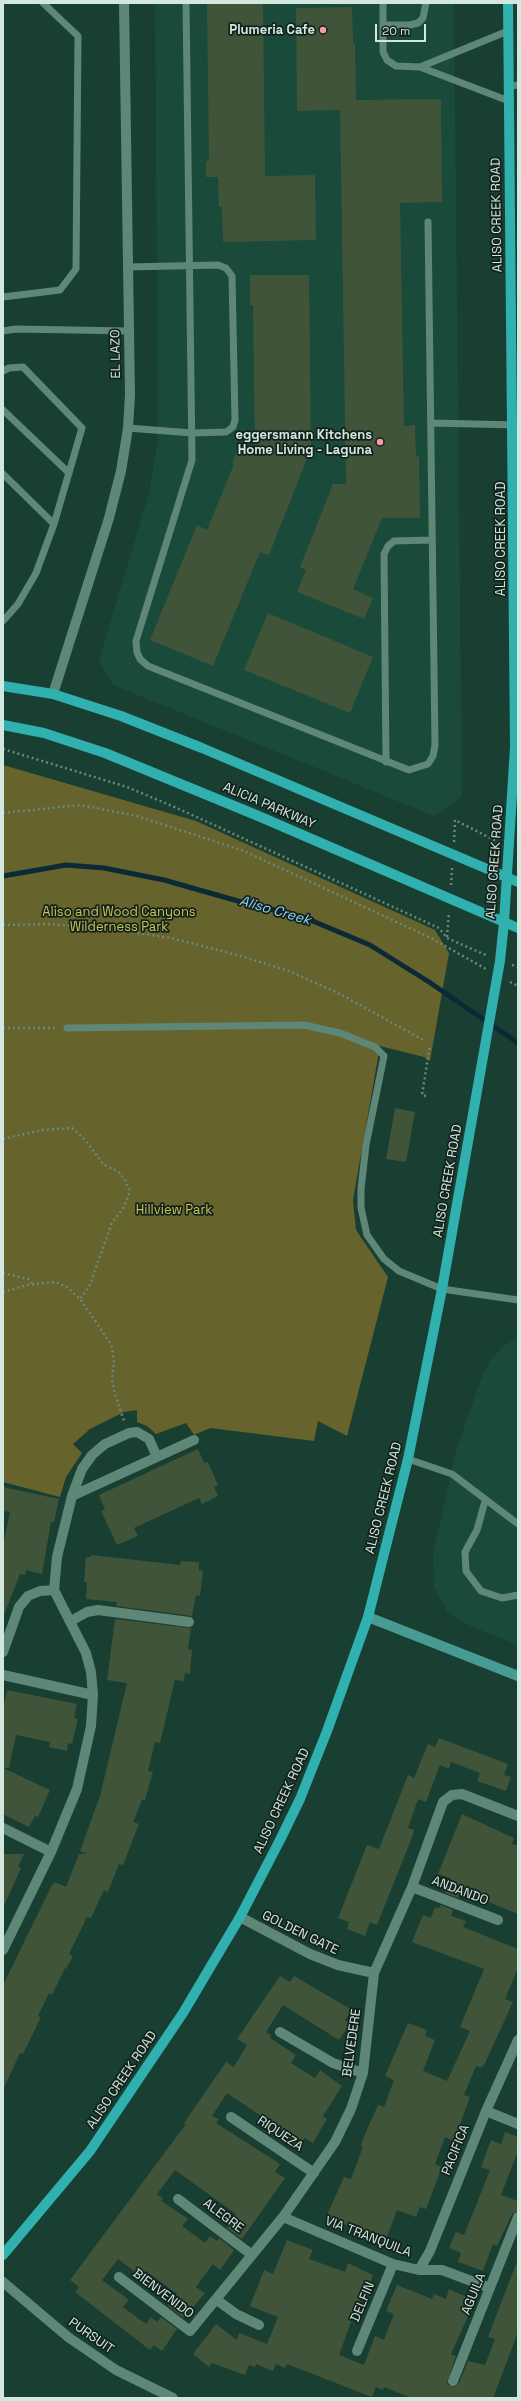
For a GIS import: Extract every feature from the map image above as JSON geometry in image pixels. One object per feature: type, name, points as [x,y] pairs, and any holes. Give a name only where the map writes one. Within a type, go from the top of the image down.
[{"type":"main road","name":"ALISO CREEK ROAD","points":[[3,2255],[90,2151],[184,2013],[240,1917],[300,1799],[327,1731],[368,1618],[408,1460],[442,1289],[500,961],[504,922],[515,747],[515,425],[509,101],[513,85],[508,30],[508,3]]},
{"type":"main road","points":[[3,686],[54,694],[121,716],[202,748],[518,882]]},
{"type":"main road","name":"ALICIA PARKWAY","points":[[3,725],[44,732],[105,753],[442,893],[518,928]]},
{"type":"main road","points":[[368,1618],[518,1676]]},
{"type":"street","name":"EL LAZO","points":[[54,694],[108,518],[121,471],[128,428],[129,331],[124,3]]},
{"type":"street","points":[[3,1950],[52,1852],[77,1789],[91,1726],[93,1695],[91,1672],[86,1653],[71,1620],[54,1590],[57,1557],[72,1496],[82,1469],[92,1456],[105,1444],[129,1433],[137,1432],[149,1440],[157,1457]]},
{"type":"street","points":[[72,1496],[194,1440]]},
{"type":"street","points":[[3,1652],[19,1607],[28,1596],[40,1591],[54,1590]]},
{"type":"street","points":[[71,1620],[87,1612],[98,1610],[188,1622]]},
{"type":"street","points":[[3,1675],[93,1695]]},
{"type":"street","name":"BELVEDERE","points":[[190,2331],[218,2300],[283,2217],[335,2142],[351,2109],[364,2073],[374,1973],[412,1887],[443,1802],[452,1794],[462,1794],[518,1816]]},
{"type":"street","points":[[3,1828],[52,1852]]},
{"type":"street","name":"ANDANDO","points":[[412,1887],[498,1920]]},
{"type":"street","name":"GOLDEN GATE","points":[[240,1917],[310,1954],[338,1965],[374,1973]]},
{"type":"street","points":[[280,2032],[333,2063],[364,2073]]},
{"type":"street","name":"PACIFICA","points":[[418,2270],[430,2251],[486,2111],[518,2040]]},
{"type":"street","points":[[486,2111],[518,2124]]},
{"type":"street","name":"RIQUEZA","points":[[232,2117],[314,2173]]},
{"type":"street","name":"ALEGRE","points":[[178,2199],[252,2255]]},
{"type":"street","name":"VIA TRANQUILA","points":[[283,2217],[393,2264],[418,2270],[442,2270],[490,2288]]},
{"type":"street","name":"AGUILA","points":[[453,2381],[518,2217]]},
{"type":"street","name":"DELFIN","points":[[357,2351],[393,2264]]},
{"type":"street","name":"BIENVENIDO","points":[[119,2277],[190,2331]]},
{"type":"street","name":"PURSUIT","points":[[3,2282],[68,2337],[116,2370],[173,2398]]},
{"type":"street","points":[[218,2300],[236,2314],[259,2325]]},
{"type":"lane","points":[[3,297],[60,290],[76,269],[78,36],[43,3]]},
{"type":"lane","points":[[186,3],[192,460],[136,641],[140,659],[148,666],[409,770],[428,764],[433,756],[432,423],[428,222]]},
{"type":"lane","points":[[383,3],[383,52],[387,60],[396,66],[420,67],[509,101]]},
{"type":"lane","points":[[383,25],[410,25],[418,23],[423,18],[426,3]]},
{"type":"lane","points":[[420,67],[508,30]]},
{"type":"lane","points":[[128,267],[218,265],[226,268],[232,276],[235,420],[233,427],[226,432],[192,432],[128,428]]},
{"type":"lane","points":[[3,332],[16,329],[129,331]]},
{"type":"lane","points":[[3,621],[18,604],[36,573],[54,524],[82,428],[23,367],[6,370]]},
{"type":"lane","points":[[3,410],[69,473]]},
{"type":"lane","points":[[432,423],[515,425]]},
{"type":"lane","points":[[3,474],[54,524]]},
{"type":"lane","points":[[386,762],[384,554],[388,546],[394,541],[432,540]]},
{"type":"lane","points":[[67,1028],[304,1025],[340,1033],[375,1047],[384,1056],[366,1145],[361,1189],[361,1208],[367,1235],[384,1259],[399,1271],[442,1289],[518,1300]]},
{"type":"lane","points":[[408,1460],[452,1474],[485,1501],[518,1524]]},
{"type":"lane","points":[[485,1501],[477,1530],[465,1552],[466,1571],[481,1591],[502,1598],[518,1595]]},
{"type":"path","points":[[3,749],[127,787],[177,808],[439,928],[447,938],[500,961]]},
{"type":"path","points":[[3,813],[80,805],[137,816],[244,851],[431,938],[491,972]]},
{"type":"path","points":[[3,925],[50,924],[110,929],[171,938],[241,956],[289,971],[340,994],[425,1041]]},
{"type":"path","points":[[505,979],[518,986]]},
{"type":"path","points":[[3,1028],[67,1028]]},
{"type":"path","points":[[426,1096],[422,1095],[430,1045]]},
{"type":"path","points":[[3,1139],[42,1130],[72,1128],[86,1141],[103,1164],[120,1173],[125,1180],[130,1192],[124,1207],[112,1223],[89,1287],[80,1299]]},
{"type":"path","points":[[3,1273],[28,1279],[32,1284]]},
{"type":"path","points":[[3,1292],[32,1284],[55,1282],[67,1287],[80,1299],[111,1344],[114,1362],[112,1380],[115,1394],[129,1433]]},
{"type":"shaded area","points":[[155,3],[454,3],[462,797],[434,816],[113,685],[99,660],[149,493],[158,440]]},
{"type":"shaded area","points":[[518,1337],[518,1645],[470,1626],[448,1613],[434,1587],[433,1555],[455,1454],[481,1379],[490,1360],[502,1347]]},
{"type":"green space","points":[[3,765],[196,821],[435,930],[449,953],[430,1061],[424,1057],[380,1046],[353,1200],[356,1230],[388,1277],[347,1436],[318,1421],[314,1441],[210,1428],[194,1435],[186,1423],[156,1434],[147,1426],[137,1422],[137,1410],[124,1412],[90,1429],[73,1444],[82,1453],[66,1477],[60,1497],[3,1482]]},
{"type":"building","points":[[207,3],[263,3],[265,176],[315,175],[316,240],[223,242],[222,207],[219,207],[218,177],[206,177],[206,161],[209,161]]},
{"type":"building","points":[[352,7],[353,44],[355,44],[356,100],[441,99],[442,202],[400,203],[404,426],[415,425],[416,457],[419,456],[420,518],[382,518],[353,589],[373,598],[364,619],[297,592],[306,570],[300,567],[333,484],[346,484],[340,110],[297,111],[296,8]]},
{"type":"building","points":[[250,275],[309,275],[311,449],[269,555],[260,552],[213,666],[150,640],[197,525],[207,530],[234,464],[232,463],[237,450],[255,450],[253,305],[250,305]]},
{"type":"building","points":[[268,613],[373,657],[350,713],[244,670]]},
{"type":"building","points":[[395,1108],[415,1112],[406,1162],[386,1159]]},
{"type":"building","points":[[198,1449],[204,1463],[208,1462],[218,1485],[214,1487],[218,1496],[202,1504],[199,1498],[134,1528],[138,1536],[117,1545],[101,1511],[105,1510],[99,1495]]},
{"type":"building","points":[[3,1487],[59,1499],[54,1522],[51,1522],[42,1574],[26,1570],[25,1575],[20,1574],[4,1615],[3,1545],[10,1512],[3,1511]]},
{"type":"building","points":[[91,1555],[180,1565],[181,1561],[199,1562],[199,1570],[203,1571],[200,1596],[196,1595],[192,1616],[116,1606],[117,1602],[86,1599],[87,1582],[84,1582],[86,1557],[91,1557]]},
{"type":"building","points":[[115,1619],[191,1628],[188,1649],[192,1650],[190,1674],[185,1673],[184,1681],[175,1680],[160,1743],[155,1742],[148,1771],[153,1772],[145,1800],[142,1800],[133,1822],[139,1824],[123,1865],[119,1864],[108,1892],[104,1890],[91,1918],[87,1917],[69,1954],[73,1956],[66,1969],[65,1968],[52,1995],[49,1993],[38,2016],[41,2017],[23,2054],[20,2053],[3,2090],[3,1985],[52,1885],[55,1882],[66,1887],[79,1854],[87,1854],[80,1851],[100,1796],[127,1683],[107,1680]]},
{"type":"building","points":[[7,1690],[77,1704],[74,1718],[78,1719],[72,1744],[68,1743],[67,1751],[49,1747],[50,1742],[16,1735],[9,1768],[3,1768],[3,1710]]},
{"type":"building","points":[[439,1738],[508,1764],[504,1775],[511,1777],[506,1791],[477,1781],[480,1773],[451,1762],[449,1769],[440,1765],[426,1802],[418,1799],[408,1828],[414,1830],[413,1835],[377,1925],[370,1922],[365,1936],[347,1929],[349,1922],[338,1918],[367,1845],[379,1849],[408,1775],[414,1778],[428,1744],[435,1747]]},
{"type":"building","points":[[3,1768],[50,1790],[38,1817],[35,1816],[29,1827],[3,1814]]},
{"type":"building","points":[[462,1814],[514,1838],[512,1844],[518,1846],[518,1914],[461,1891],[458,1898],[445,1893],[450,1878],[438,1874]]},
{"type":"building","points":[[3,1854],[24,1854],[18,1867],[21,1868],[3,1908]]},
{"type":"building","points":[[441,1905],[453,1910],[451,1916],[466,1921],[463,1927],[518,1949],[518,1968],[505,1999],[513,2002],[485,2063],[482,2068],[476,2066],[464,2095],[470,2097],[454,2141],[445,2137],[435,2164],[442,2167],[426,2209],[420,2207],[416,2217],[397,2210],[386,2240],[326,2217],[344,2177],[351,2179],[363,2147],[361,2146],[362,2141],[378,2105],[384,2107],[394,2080],[385,2076],[408,2023],[427,2030],[425,2036],[435,2040],[423,2071],[447,2081],[470,2031],[460,2027],[484,1969],[412,1942],[423,1915],[431,1918],[435,1907],[439,1908]]},
{"type":"building","points":[[280,1976],[290,1982],[294,1976],[352,2010],[345,2020],[350,2024],[339,2040],[283,2005],[266,2032],[271,2035],[270,2038],[296,2055],[291,2063],[315,2078],[320,2070],[342,2086],[323,2116],[327,2119],[313,2143],[305,2138],[299,2147],[283,2137],[286,2133],[227,2093],[212,2116],[219,2119],[216,2123],[280,2164],[275,2172],[285,2178],[242,2239],[227,2228],[236,2214],[175,2170],[157,2194],[163,2198],[161,2201],[188,2219],[182,2226],[205,2243],[210,2236],[217,2241],[219,2238],[234,2250],[220,2270],[213,2264],[196,2287],[205,2293],[184,2318],[168,2306],[177,2294],[146,2271],[143,2276],[139,2272],[138,2274],[118,2259],[102,2280],[129,2300],[123,2307],[146,2324],[151,2317],[157,2322],[161,2317],[177,2329],[162,2351],[154,2345],[150,2350],[75,2292],[79,2287],[70,2280],[186,2124],[184,2123],[226,2062],[234,2067],[247,2045],[237,2039]]},
{"type":"building","points":[[505,2132],[518,2137],[518,2151],[501,2195],[518,2201],[518,2211],[512,2214],[497,2246],[493,2244],[483,2271],[458,2262],[461,2253],[449,2248],[456,2232],[464,2235],[490,2170],[481,2167],[491,2140],[501,2144]]},
{"type":"building","points":[[287,2240],[313,2250],[309,2259],[345,2272],[348,2263],[373,2275],[366,2293],[362,2292],[339,2355],[364,2365],[375,2336],[384,2340],[394,2314],[386,2311],[397,2285],[432,2299],[434,2294],[446,2299],[449,2289],[475,2301],[451,2354],[456,2356],[447,2382],[448,2385],[454,2387],[459,2383],[468,2361],[485,2365],[495,2339],[488,2337],[518,2259],[518,2332],[493,2398],[412,2398],[384,2387],[383,2390],[376,2387],[372,2397],[287,2364],[285,2368],[276,2364],[273,2371],[256,2364],[255,2367],[249,2365],[245,2375],[212,2363],[209,2367],[193,2354],[216,2324],[237,2340],[239,2333],[267,2344],[278,2317],[250,2306],[264,2270],[273,2274]]},
{"type":"waterway","name":"Aliso Creek","points":[[3,876],[66,865],[104,868],[164,880],[238,901],[303,917],[370,945],[429,982],[518,1043]]},
{"type":"place","name":"Plumeria Cafe","points":[[323,30]]},
{"type":"place","name":"eggersmann Kitchens Home Living - Laguna","points":[[380,442]]},
{"type":"park label","name":"Aliso and Wood Canyons Wilderness Park","points":[[119,920]]},
{"type":"park label","name":"Hillview Park","points":[[174,1210]]}]
